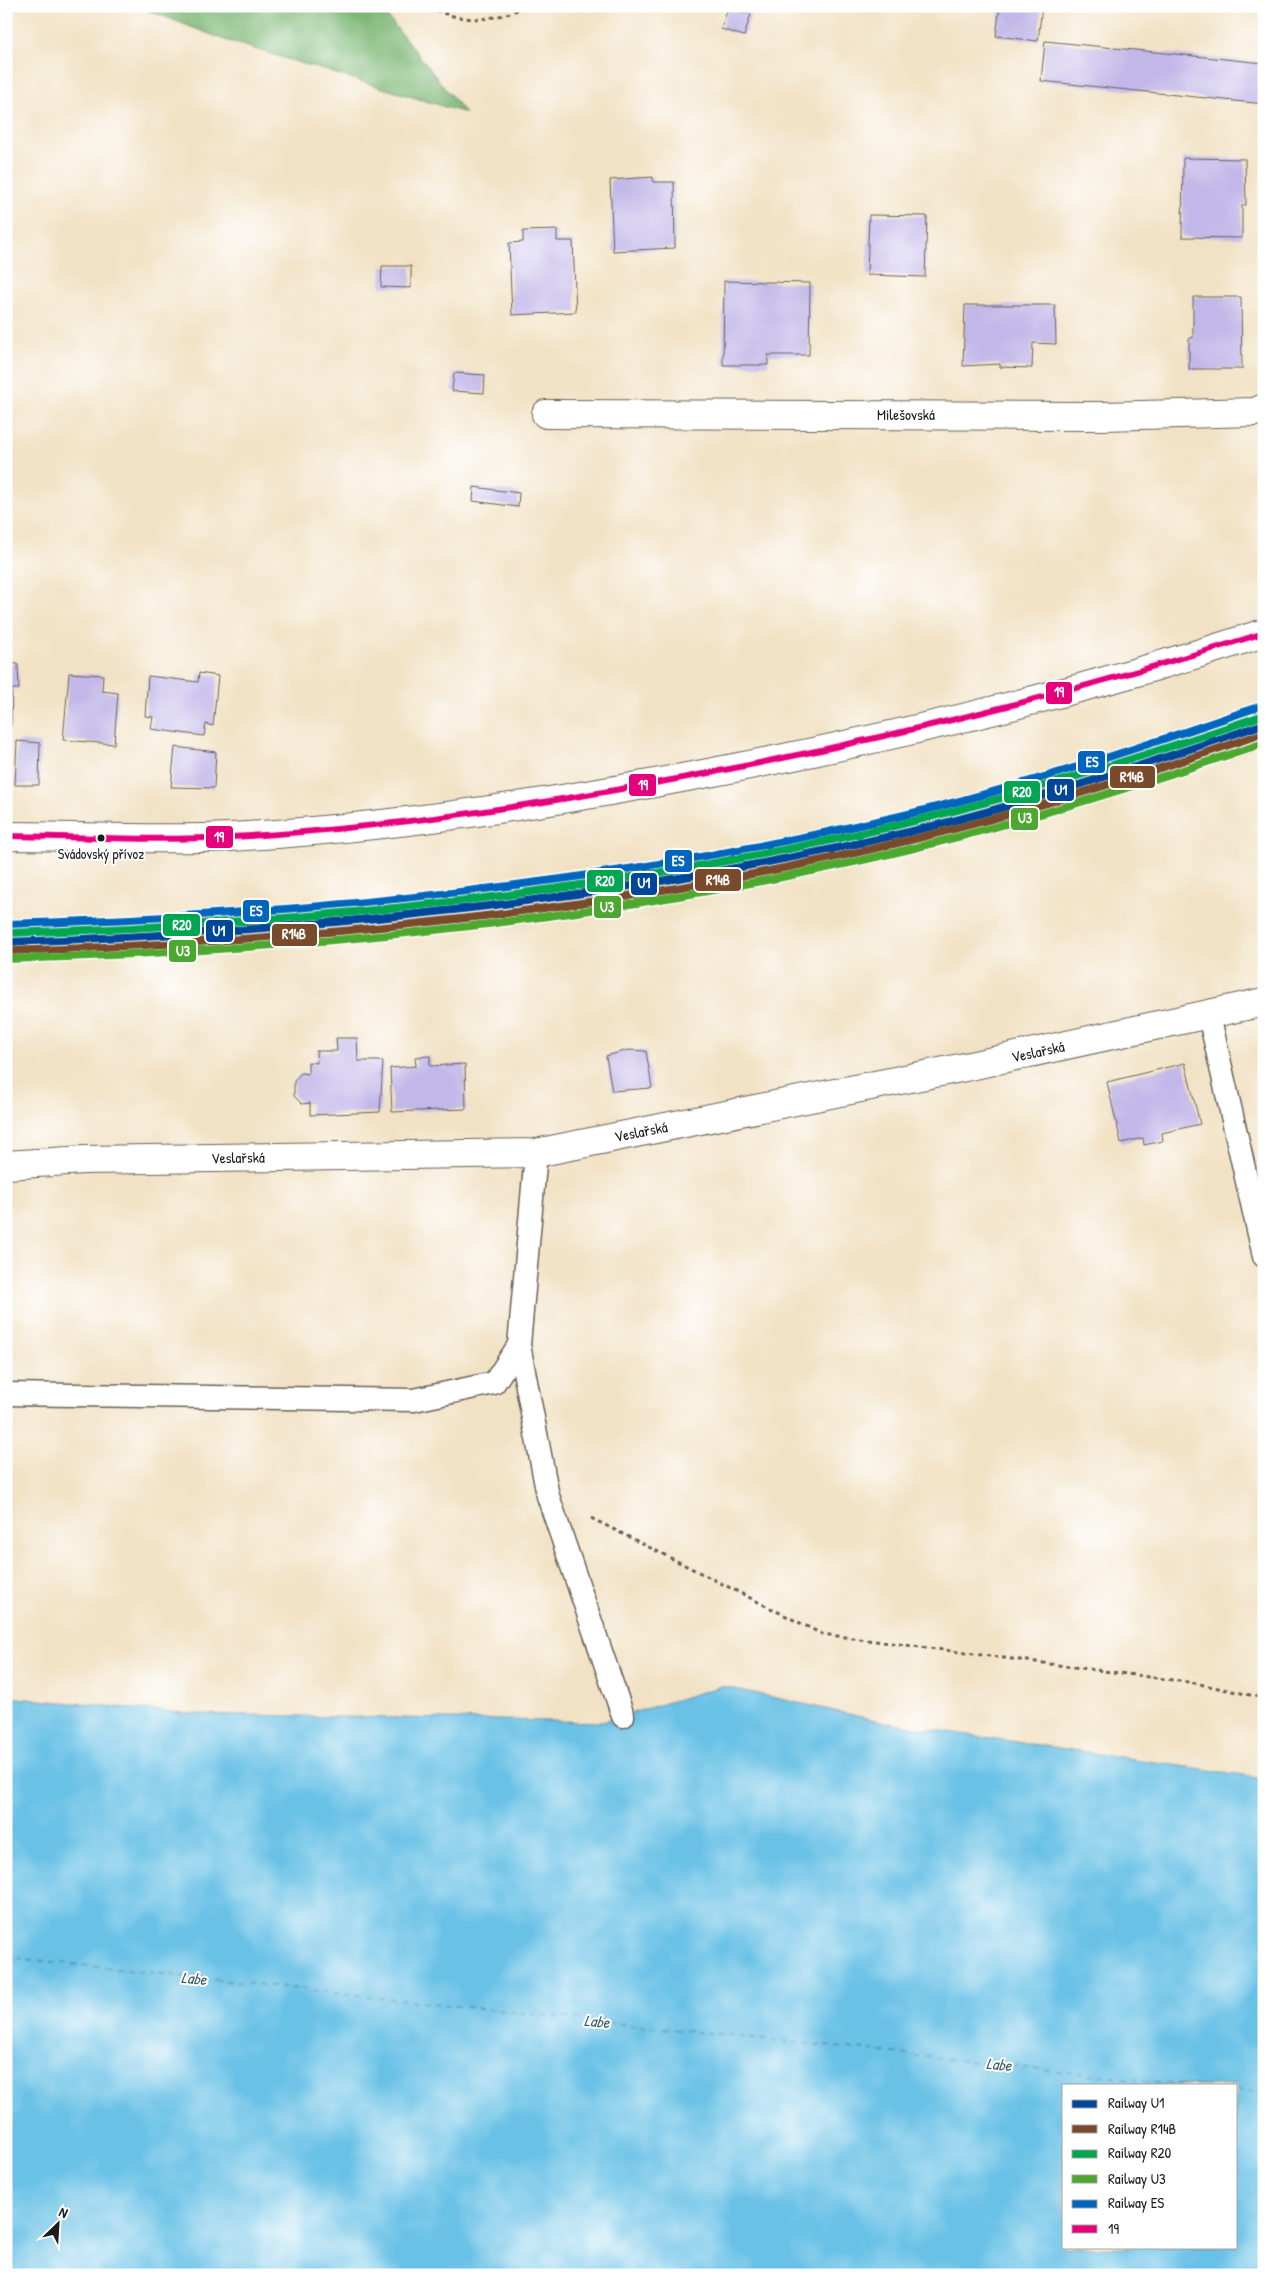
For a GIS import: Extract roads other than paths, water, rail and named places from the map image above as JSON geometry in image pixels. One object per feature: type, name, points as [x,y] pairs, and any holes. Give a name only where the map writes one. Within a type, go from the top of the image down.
[{"type":"street","name":"Milešovská","points":[[546,414],[1103,416],[1255,412],[1264,408]]},
{"type":"street","points":[[6,836],[228,837],[418,821],[534,803],[824,751],[989,713],[1264,633]]},
{"type":"street","name":"Veslařská","points":[[6,1165],[84,1160],[536,1153],[970,1066],[1264,1002]]},
{"type":"lane","points":[[1209,1015],[1264,1256]]},
{"type":"lane","points":[[536,1153],[519,1345],[548,1496],[623,1716]]},
{"type":"lane","points":[[6,1394],[414,1400],[494,1383],[519,1345]]},
{"type":"water","name":"Labe","points":[[722,1686],[893,1724],[1264,1778],[1264,2275],[6,2275],[6,1697],[194,1714],[602,1722]]},
{"type":"rail line","name":"ES","points":[[6,924],[118,920],[342,904],[454,893],[676,861],[786,841],[942,806],[1078,766],[1258,707]]},
{"type":"rail line","name":"R20","points":[[6,933],[118,929],[343,913],[455,902],[677,870],[788,849],[898,825],[990,802],[1081,775],[1261,716]]},
{"type":"rail line","name":"U1","points":[[6,942],[119,937],[344,921],[456,910],[679,878],[790,858],[946,823],[1083,784],[1264,724]]},
{"type":"rail line","name":"R14B","points":[[6,951],[233,940],[346,931],[459,919],[684,887],[795,866],[951,830],[1086,792],[1264,733]]},
{"type":"rail line","name":"U3","points":[[7,959],[120,955],[346,939],[572,913],[684,895],[795,874],[951,839],[1086,801],[1264,743]]},
{"type":"place","name":"Svádovský přívoz","points":[[101,838]]}]
